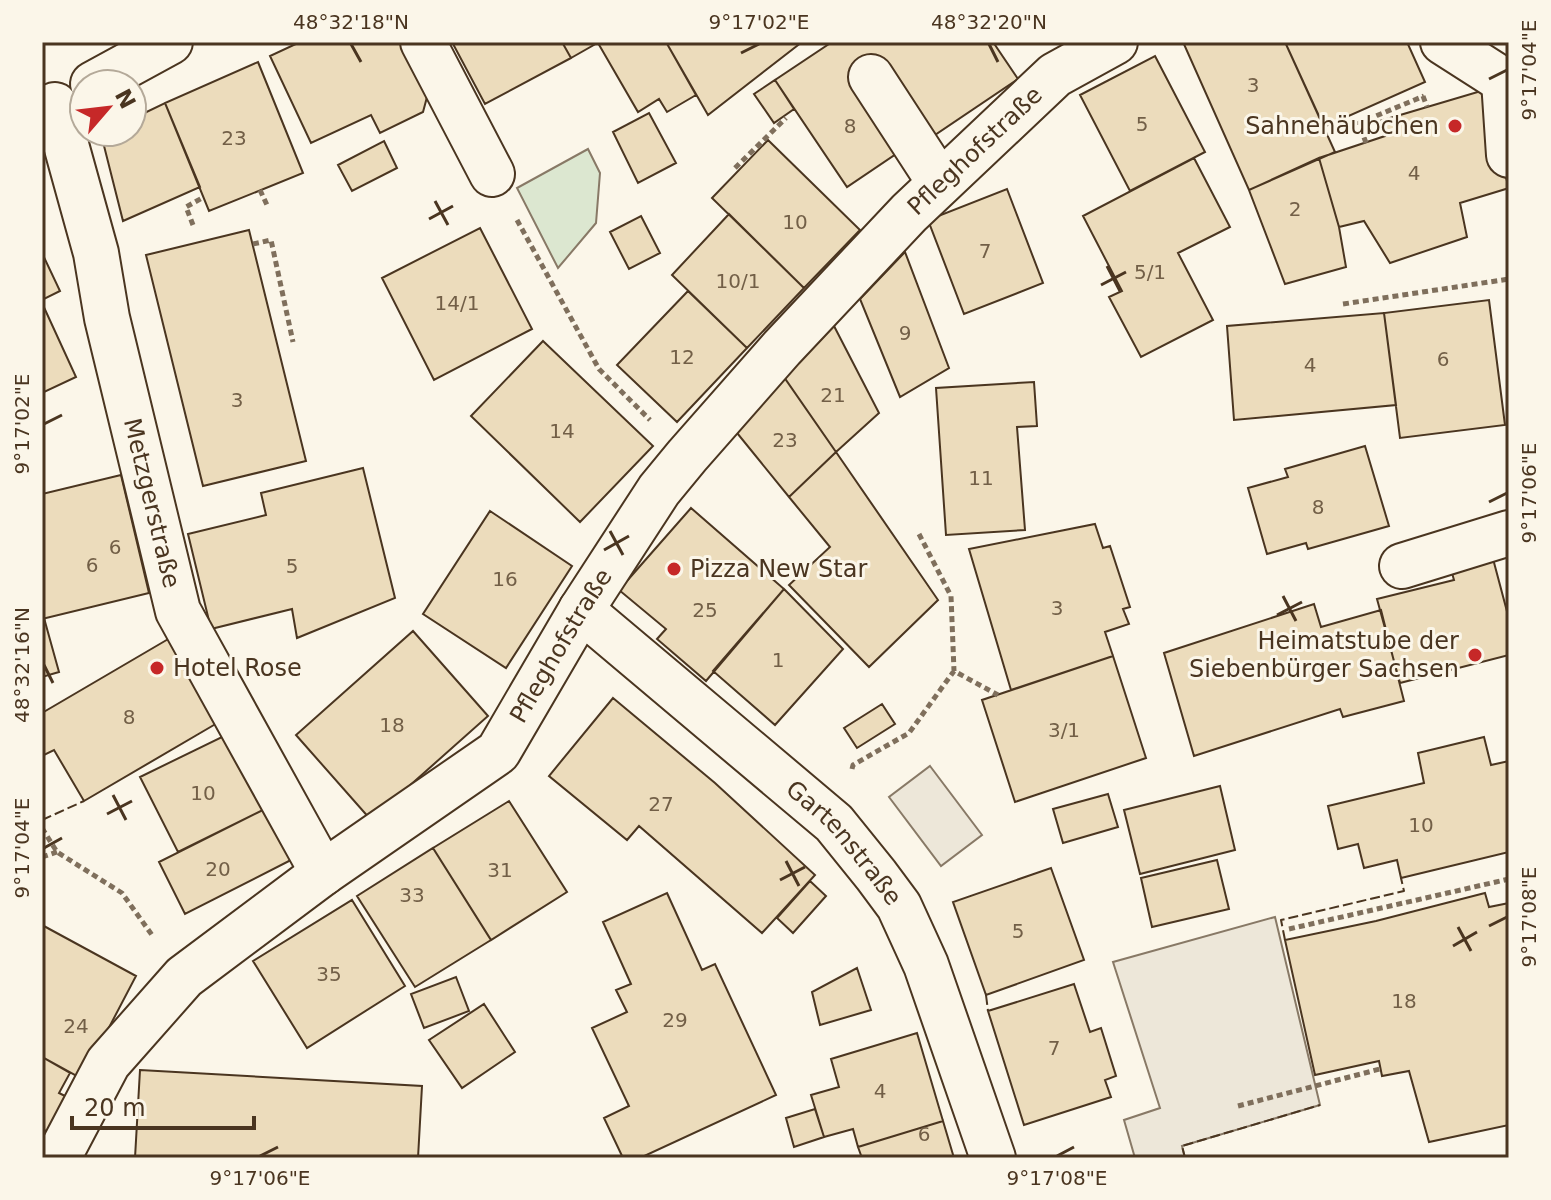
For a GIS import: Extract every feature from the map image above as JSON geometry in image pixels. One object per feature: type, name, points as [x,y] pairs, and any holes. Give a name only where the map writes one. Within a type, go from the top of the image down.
[{"type":"street","points":[[122,68],[170,42]]},
{"type":"street","points":[[423,42],[492,174]]},
{"type":"street","name":"Pfleghofstraße","points":[[58,1158],[108,1063],[184,977],[323,873],[498,752],[581,610],[659,490],[687,456],[883,239],[940,183],[1055,75],[1115,42]]},
{"type":"street","points":[[1443,42],[1507,80],[1509,155]]},
{"type":"street","points":[[871,77],[940,183]]},
{"type":"street","name":"Metzgerstraße","points":[[60,102],[96,253],[107,318],[178,611],[323,873]]},
{"type":"street","points":[[1402,566],[1509,533]]},
{"type":"street","name":"Gartenstraße","points":[[581,610],[834,823],[899,906],[926,965],[993,1158]]},
{"type":"path","points":[[1423,96],[1427,107]]},
{"type":"path","points":[[1366,143],[1359,123],[1378,116]]},
{"type":"path","points":[[735,168],[786,118]]},
{"type":"path","points":[[492,174],[599,369],[687,456]]},
{"type":"path","points":[[260,190],[267,205]]},
{"type":"path","points":[[193,225],[186,207],[204,197]]},
{"type":"path","points":[[253,244],[271,240],[293,342]]},
{"type":"path","points":[[1343,304],[1509,279]]},
{"type":"path","points":[[834,823],[853,765],[909,733],[954,671],[951,596],[919,534]]},
{"type":"path","points":[[954,671],[998,695]]},
{"type":"path","points":[[42,828],[57,852],[122,893],[184,977]]},
{"type":"path","points":[[42,857],[57,852]]},
{"type":"path","points":[[1289,929],[1509,879]]},
{"type":"path","points":[[1238,1106],[1380,1069]]},
{"type":"green space","points":[[588,149],[600,173],[596,223],[558,268],[517,188]]},
{"type":"shaded area","points":[[930,766],[982,835],[941,866],[889,797]]},
{"type":"shaded area","points":[[1275,917],[1320,1105],[1182,1146],[1185,1158],[1135,1158],[1124,1120],[1160,1108],[1113,962]]},
{"type":"building","points":[[300,42],[401,42],[427,97],[423,112],[380,133],[371,115],[311,143],[270,56]]},
{"type":"building","points":[[452,42],[562,42],[571,58],[485,104]]},
{"type":"building","points":[[562,42],[599,42],[571,58]]},
{"type":"building","points":[[666,42],[802,42],[708,115]]},
{"type":"building","points":[[666,42],[696,95],[667,112],[659,99],[638,112],[598,43]]},
{"type":"building","points":[[832,42],[993,42],[1018,79],[923,143],[908,146],[847,187],[775,80]]},
{"type":"building","points":[[1183,42],[1285,42],[1335,152],[1249,190]]},
{"type":"building","points":[[1285,42],[1407,42],[1425,82],[1324,127]]},
{"type":"building","points":[[1155,56],[1205,152],[1130,191],[1080,95]]},
{"type":"building","points":[[258,62],[303,173],[209,211],[165,103]]},
{"type":"building","points":[[775,80],[794,109],[774,123],[754,94]]},
{"type":"building","points":[[1481,91],[1509,188],[1460,203],[1467,237],[1390,263],[1364,221],[1339,227],[1319,158],[1385,136],[1380,121]]},
{"type":"building","points":[[165,103],[200,187],[123,221],[105,148],[148,148],[148,111]]},
{"type":"building","points":[[649,113],[676,163],[638,183],[613,132]]},
{"type":"building","points":[[768,140],[860,230],[804,288],[712,198]]},
{"type":"building","points":[[384,141],[397,168],[352,191],[338,165]]},
{"type":"building","points":[[1194,158],[1230,227],[1178,253],[1213,320],[1141,357],[1109,297],[1122,291],[1083,216]]},
{"type":"building","points":[[1319,158],[1339,227],[1346,267],[1285,284],[1249,190]]},
{"type":"building","points":[[1007,189],[1043,283],[964,314],[928,220]]},
{"type":"building","points":[[729,214],[804,288],[747,348],[672,275]]},
{"type":"building","points":[[641,216],[660,253],[629,269],[610,232]]},
{"type":"building","points":[[480,228],[532,329],[434,380],[382,278]]},
{"type":"building","points":[[249,230],[306,461],[203,486],[146,255]]},
{"type":"building","points":[[905,252],[949,368],[900,397],[860,299]]},
{"type":"building","points":[[42,253],[60,291],[42,300]]},
{"type":"building","points":[[688,291],[747,348],[677,422],[617,365]]},
{"type":"building","points":[[1489,300],[1505,425],[1400,438],[1384,313]]},
{"type":"building","points":[[42,303],[76,377],[42,393]]},
{"type":"building","points":[[1384,313],[1396,405],[1234,420],[1227,326]]},
{"type":"building","points":[[834,326],[879,413],[836,452],[784,377]]},
{"type":"building","points":[[543,341],[653,446],[580,522],[471,416]]},
{"type":"building","points":[[784,377],[836,452],[789,497],[733,428]]},
{"type":"building","points":[[1034,382],[1037,426],[1017,427],[1025,530],[946,535],[936,388]]},
{"type":"building","points":[[1365,446],[1389,526],[1308,549],[1306,543],[1267,554],[1248,488],[1288,477],[1285,469]]},
{"type":"building","points":[[836,452],[938,600],[869,667],[789,585],[830,547],[789,497]]},
{"type":"building","points":[[363,468],[395,598],[297,638],[292,609],[211,629],[188,534],[266,515],[261,493]]},
{"type":"building","points":[[121,475],[149,593],[42,619],[42,494]]},
{"type":"building","points":[[691,508],[784,589],[706,681],[657,639],[666,629],[619,590]]},
{"type":"building","points":[[490,511],[572,566],[506,668],[423,614]]},
{"type":"building","points":[[1095,524],[1103,548],[1110,546],[1130,607],[1123,609],[1129,624],[1105,632],[1113,656],[1011,690],[969,549]]},
{"type":"building","points":[[1492,555],[1509,619],[1509,655],[1400,683],[1377,599],[1454,580],[1450,566]]},
{"type":"building","points":[[784,589],[843,649],[775,725],[713,671]]},
{"type":"building","points":[[1314,604],[1321,627],[1381,610],[1404,701],[1343,717],[1340,709],[1194,756],[1164,653]]},
{"type":"building","points":[[42,619],[59,672],[42,677]]},
{"type":"building","points":[[413,631],[488,716],[371,820],[296,735]]},
{"type":"building","points":[[170,638],[219,722],[84,801],[54,750],[42,756],[42,713]]},
{"type":"building","points":[[1113,656],[1146,758],[1015,802],[982,700]]},
{"type":"building","points":[[613,698],[715,783],[815,875],[762,933],[639,826],[627,840],[549,776]]},
{"type":"building","points":[[882,704],[895,724],[857,748],[844,728]]},
{"type":"building","points":[[226,735],[265,809],[178,852],[140,777]]},
{"type":"building","points":[[1484,737],[1491,765],[1509,761],[1509,852],[1401,878],[1397,860],[1364,868],[1358,844],[1338,849],[1328,806],[1424,783],[1418,753]]},
{"type":"building","points":[[1220,786],[1235,850],[1140,874],[1124,810]]},
{"type":"building","points":[[1108,794],[1118,827],[1063,843],[1053,809]]},
{"type":"building","points":[[509,801],[567,892],[491,940],[433,848]]},
{"type":"building","points":[[265,809],[291,860],[185,914],[159,862]]},
{"type":"building","points":[[433,848],[491,940],[415,987],[357,896]]},
{"type":"building","points":[[1217,860],[1229,909],[1152,927],[1141,878]]},
{"type":"building","points":[[1051,868],[1084,960],[986,995],[953,902]]},
{"type":"building","points":[[810,881],[826,896],[793,933],[777,918]]},
{"type":"building","points":[[667,893],[702,970],[715,964],[776,1095],[640,1158],[623,1158],[604,1118],[629,1106],[592,1028],[627,1012],[616,990],[631,984],[603,922]]},
{"type":"building","points":[[1485,893],[1489,907],[1509,903],[1509,1125],[1429,1142],[1409,1071],[1382,1076],[1379,1061],[1315,1075],[1285,940]]},
{"type":"building","points":[[352,900],[405,986],[307,1048],[253,961]]},
{"type":"building","points":[[42,925],[136,976],[82,1079],[42,1057]]},
{"type":"building","points":[[857,968],[871,1010],[820,1025],[812,992]]},
{"type":"building","points":[[456,977],[469,1011],[424,1028],[411,994]]},
{"type":"building","points":[[1074,984],[1090,1032],[1101,1028],[1116,1076],[1105,1080],[1111,1097],[1024,1125],[988,1011]]},
{"type":"building","points":[[484,1004],[515,1052],[462,1088],[429,1040]]},
{"type":"building","points":[[917,1033],[943,1121],[858,1147],[853,1129],[824,1137],[811,1095],[839,1087],[831,1059]]},
{"type":"building","points":[[42,1057],[70,1073],[59,1093],[71,1099],[52,1134],[42,1129]]},
{"type":"building","points":[[140,1070],[422,1086],[418,1158],[135,1158]]},
{"type":"building","points":[[815,1109],[824,1137],[794,1147],[786,1118]]},
{"type":"building","points":[[943,1121],[954,1158],[862,1158],[858,1147]]},
{"type":"fence","points":[[42,820],[84,801]]},
{"type":"fence","points":[[1285,940],[1281,920],[1404,891],[1401,878]]},
{"type":"fence","points":[[986,995],[988,1011]]},
{"type":"fence","points":[[1185,1158],[1182,1146],[1320,1105]]},
{"type":"place","name":"Sahnehäubchen","points":[[1455,126]]},
{"type":"place","name":"Pizza New Star","points":[[674,569]]},
{"type":"place","name":"Heimatstube der Siebenbürger Sachsen","points":[[1475,655]]},
{"type":"place","name":"Hotel Rose","points":[[157,668]]}]
